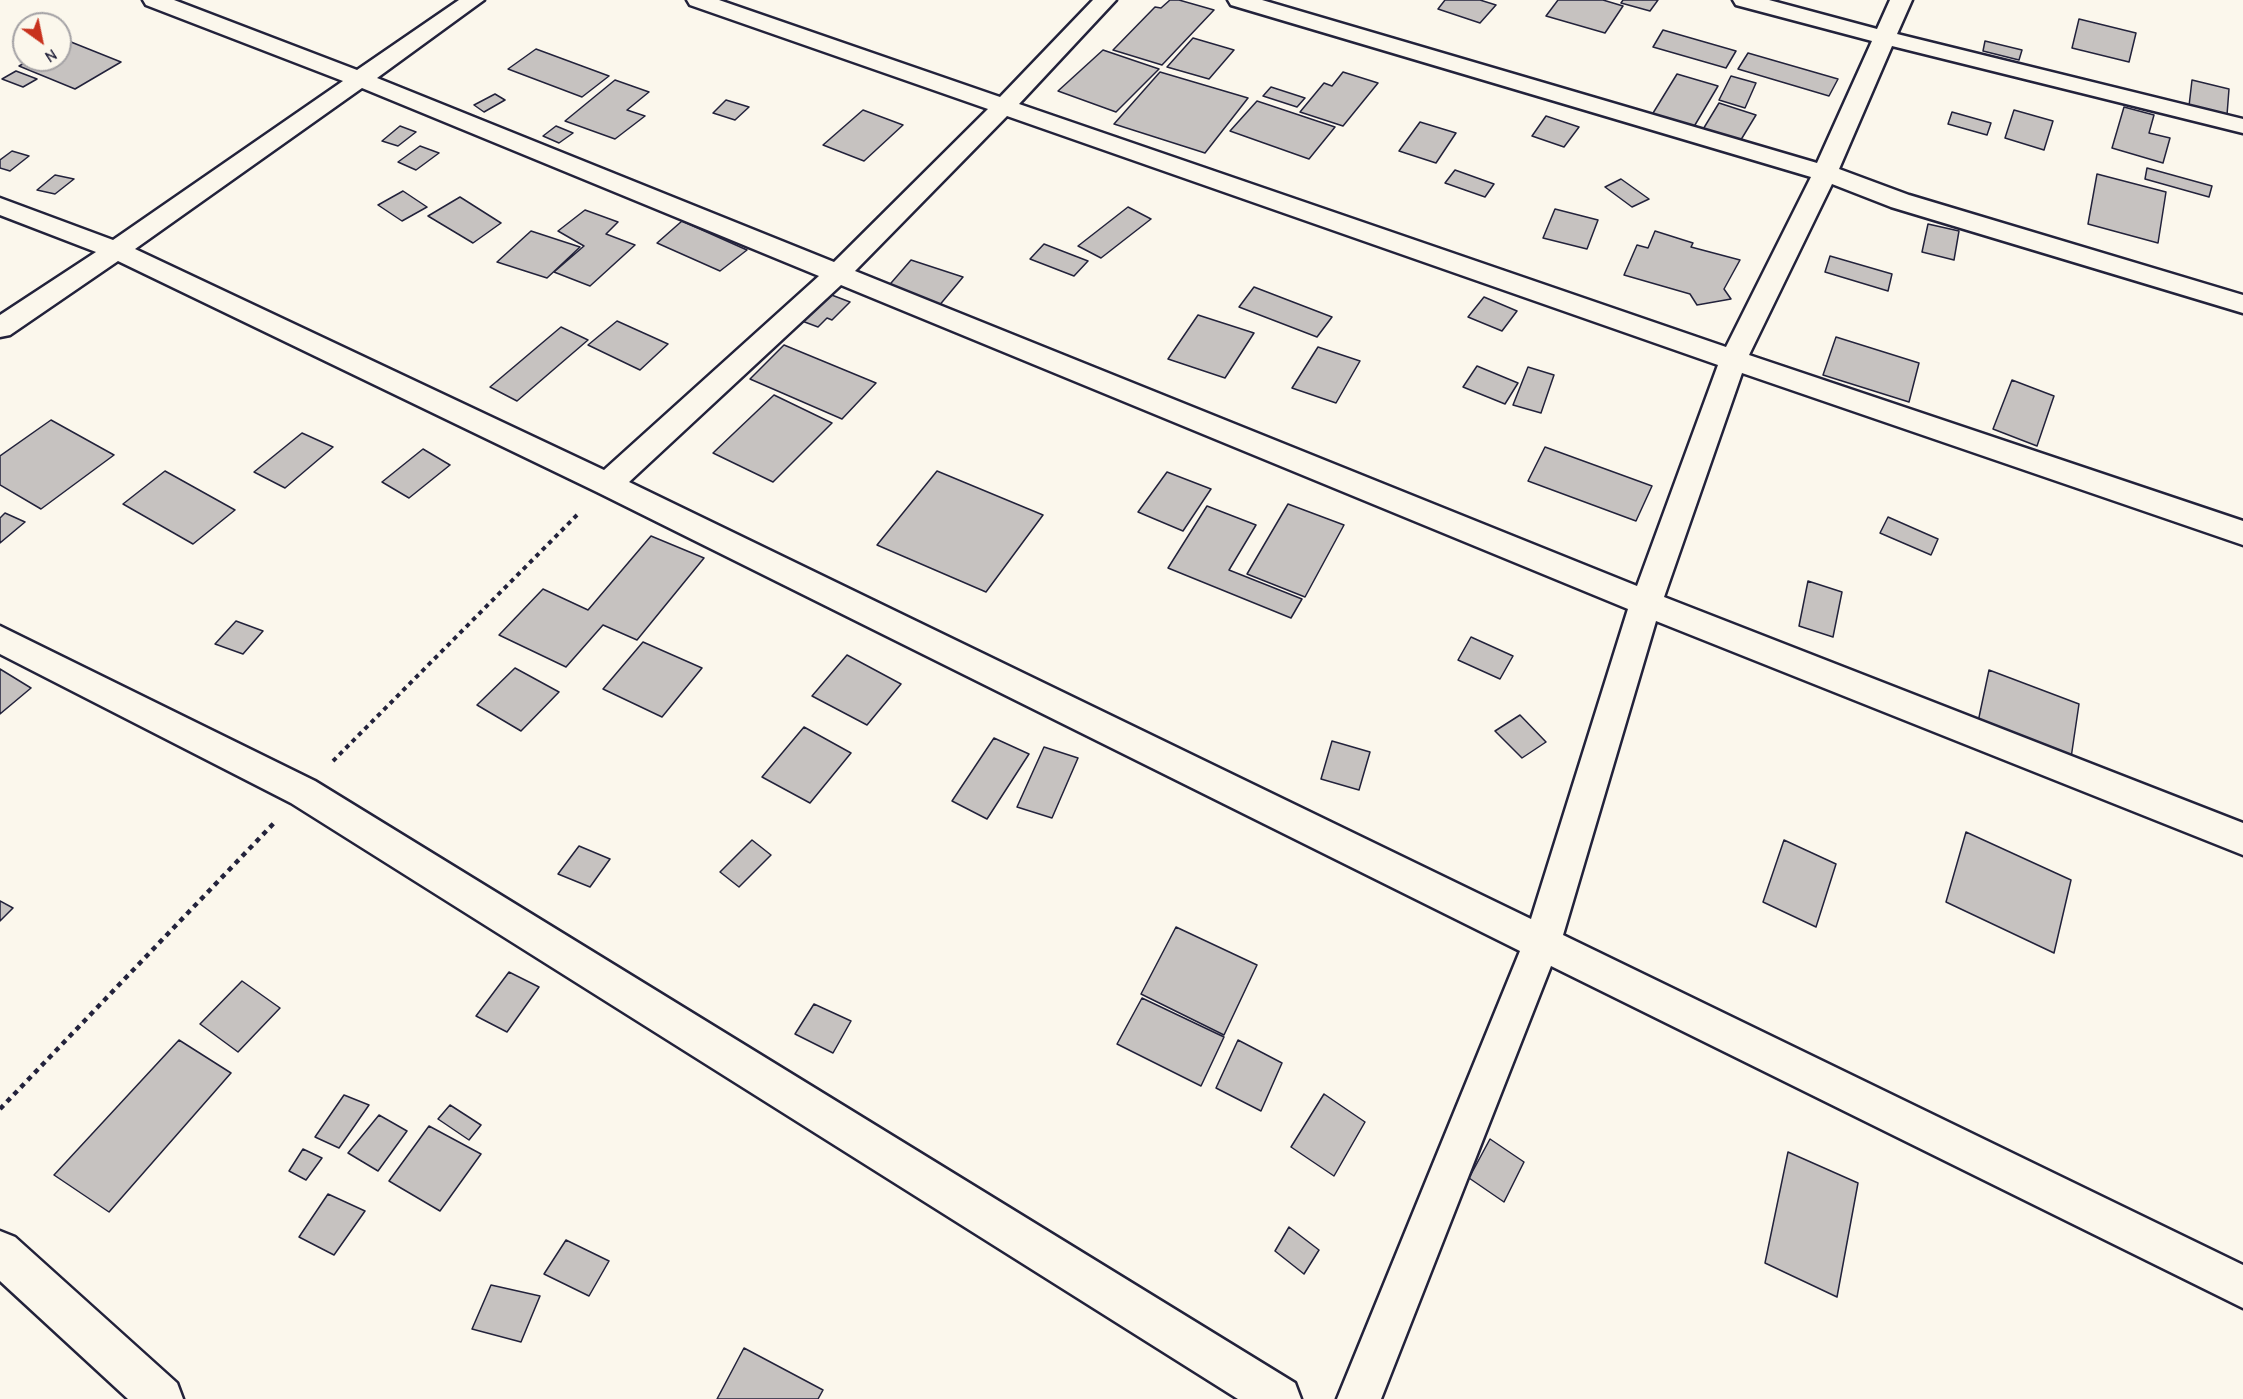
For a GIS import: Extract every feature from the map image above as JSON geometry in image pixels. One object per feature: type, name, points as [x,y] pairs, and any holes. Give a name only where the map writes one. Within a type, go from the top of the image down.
[{"type":"street","points":[[154,0],[359,79],[1646,603],[2243,839]]},
{"type":"street","points":[[0,328],[116,250],[473,0]]},
{"type":"street","points":[[698,0],[1734,360],[2243,533]]},
{"type":"street","points":[[607,484],[836,275],[1005,106],[1105,0]]},
{"type":"street","points":[[1239,0],[1825,173],[1900,201],[2243,304]]},
{"type":"street","points":[[1744,0],[1885,38],[2243,126]]},
{"type":"street","points":[[1359,1399],[1542,943],[1646,603],[1734,360],[1825,173],[1901,0]]},
{"type":"street","points":[[0,206],[116,250],[607,484],[2243,1287]]},
{"type":"street","points":[[0,639],[303,792],[1279,1399]]},
{"type":"street","points":[[0,1252],[161,1399]]},
{"type":"building","points":[[1170,0],[1179,0],[1214,10],[1162,65],[1113,50],[1155,7],[1161,8]]},
{"type":"building","points":[[1445,0],[1480,0],[1496,5],[1480,23],[1438,9]]},
{"type":"building","points":[[1558,0],[1603,0],[1623,6],[1605,33],[1546,16]]},
{"type":"building","points":[[1623,0],[1658,0],[1650,11],[1621,3]]},
{"type":"building","points":[[2079,19],[2136,33],[2129,62],[2072,48]]},
{"type":"building","points":[[1663,30],[1736,51],[1726,68],[1653,47]]},
{"type":"building","points":[[1193,38],[1234,50],[1209,79],[1167,67]]},
{"type":"building","points":[[1985,41],[2022,50],[2019,60],[1983,51]]},
{"type":"building","points":[[72,42],[121,62],[75,89],[34,72],[72,72]]},
{"type":"building","points":[[536,49],[609,76],[582,97],[508,69]]},
{"type":"building","points":[[1103,50],[1159,69],[1116,112],[1058,91]]},
{"type":"building","points":[[1748,53],[1838,79],[1829,96],[1738,69]]},
{"type":"building","points":[[19,72],[37,79],[23,87],[2,79]]},
{"type":"building","points":[[1160,72],[1248,98],[1205,153],[1114,124]]},
{"type":"building","points":[[1343,72],[1378,83],[1343,126],[1300,112],[1324,83],[1332,86]]},
{"type":"building","points":[[1677,74],[1718,86],[1692,130],[1650,118]]},
{"type":"building","points":[[1731,76],[1756,83],[1745,108],[1719,100]]},
{"type":"building","points":[[615,80],[649,92],[627,110],[645,116],[615,139],[565,121]]},
{"type":"building","points":[[2192,80],[2229,89],[2227,115],[2189,106]]},
{"type":"building","points":[[1271,87],[1305,98],[1297,107],[1263,96]]},
{"type":"building","points":[[495,94],[505,100],[484,112],[474,105]]},
{"type":"building","points":[[726,100],[749,107],[735,120],[713,113]]},
{"type":"building","points":[[1257,101],[1335,127],[1309,159],[1230,131]]},
{"type":"building","points":[[1719,103],[1756,115],[1739,143],[1702,131]]},
{"type":"building","points":[[2124,107],[2154,115],[2149,133],[2170,138],[2163,163],[2112,148]]},
{"type":"building","points":[[863,110],[903,125],[864,161],[823,145]]},
{"type":"building","points":[[2014,110],[2053,121],[2044,150],[2005,138]]},
{"type":"building","points":[[1952,112],[1991,123],[1987,135],[1948,124]]},
{"type":"building","points":[[1546,116],[1579,127],[1564,147],[1532,136]]},
{"type":"building","points":[[1420,122],[1456,133],[1436,163],[1399,151]]},
{"type":"building","points":[[400,126],[416,132],[398,146],[382,141]]},
{"type":"building","points":[[556,126],[573,133],[559,143],[543,136]]},
{"type":"building","points":[[420,146],[439,153],[416,170],[398,162]]},
{"type":"building","points":[[12,151],[29,156],[10,171],[0,168],[0,160]]},
{"type":"building","points":[[2147,168],[2212,186],[2209,197],[2145,179]]},
{"type":"building","points":[[1455,170],[1494,184],[1485,197],[1445,183]]},
{"type":"building","points":[[2097,174],[2166,192],[2158,243],[2088,224]]},
{"type":"building","points":[[55,175],[74,179],[55,194],[37,190]]},
{"type":"building","points":[[1621,179],[1649,199],[1632,207],[1605,187]]},
{"type":"building","points":[[403,191],[427,207],[402,221],[378,205]]},
{"type":"building","points":[[460,197],[501,223],[473,243],[428,216]]},
{"type":"building","points":[[1128,207],[1151,219],[1101,258],[1078,246]]},
{"type":"building","points":[[1555,209],[1598,220],[1587,249],[1543,238]]},
{"type":"building","points":[[585,210],[618,222],[606,234],[635,245],[590,286],[554,272],[584,246],[558,231]]},
{"type":"building","points":[[682,221],[747,250],[720,271],[657,243]]},
{"type":"building","points":[[1928,224],[1959,231],[1954,260],[1922,252]]},
{"type":"building","points":[[531,231],[580,247],[547,278],[497,262]]},
{"type":"building","points":[[1655,231],[1693,243],[1691,247],[1740,260],[1724,289],[1731,299],[1697,305],[1690,294],[1624,275],[1637,245],[1648,248]]},
{"type":"building","points":[[1044,244],[1088,261],[1074,276],[1030,259]]},
{"type":"building","points":[[1830,256],[1892,274],[1888,291],[1825,272]]},
{"type":"building","points":[[911,260],[963,277],[938,307],[885,290]]},
{"type":"building","points":[[1254,287],[1332,317],[1317,337],[1239,307]]},
{"type":"building","points":[[829,294],[850,302],[832,320],[827,318],[818,327],[802,321]]},
{"type":"building","points":[[1484,297],[1517,311],[1502,331],[1468,317]]},
{"type":"building","points":[[1198,315],[1254,333],[1225,378],[1168,359]]},
{"type":"building","points":[[617,321],[668,344],[640,370],[588,345]]},
{"type":"building","points":[[561,327],[588,340],[517,401],[490,387]]},
{"type":"building","points":[[1836,337],[1919,363],[1909,402],[1823,375]]},
{"type":"building","points":[[784,345],[876,383],[842,419],[750,379]]},
{"type":"building","points":[[1318,347],[1360,361],[1336,403],[1292,388]]},
{"type":"building","points":[[1477,366],[1518,383],[1505,404],[1463,387]]},
{"type":"building","points":[[1528,367],[1554,375],[1541,413],[1513,405]]},
{"type":"building","points":[[2012,380],[2054,396],[2037,446],[1993,429]]},
{"type":"building","points":[[774,395],[832,423],[773,482],[713,453]]},
{"type":"building","points":[[51,420],[114,455],[41,509],[0,485],[0,456]]},
{"type":"building","points":[[302,433],[333,447],[285,488],[254,472]]},
{"type":"building","points":[[1545,447],[1652,486],[1636,521],[1528,481]]},
{"type":"building","points":[[423,449],[450,465],[409,498],[382,482]]},
{"type":"building","points":[[165,471],[235,510],[193,544],[123,504]]},
{"type":"building","points":[[937,471],[1043,515],[986,592],[877,545]]},
{"type":"building","points":[[1167,472],[1211,489],[1183,531],[1138,512]]},
{"type":"building","points":[[1288,504],[1344,525],[1305,597],[1247,574]]},
{"type":"building","points":[[1207,506],[1256,525],[1229,570],[1302,599],[1291,618],[1168,568]]},
{"type":"building","points":[[5,513],[25,522],[0,543],[0,518]]},
{"type":"building","points":[[1888,517],[1938,539],[1931,555],[1880,533]]},
{"type":"building","points":[[651,536],[704,558],[637,640],[603,625],[566,667],[499,635],[543,589],[588,610]]},
{"type":"building","points":[[1808,581],[1842,592],[1833,637],[1799,626]]},
{"type":"building","points":[[236,621],[263,631],[243,654],[215,644]]},
{"type":"building","points":[[1471,637],[1513,656],[1500,679],[1458,660]]},
{"type":"building","points":[[643,642],[702,668],[662,717],[603,689]]},
{"type":"building","points":[[847,655],[901,684],[867,725],[812,696]]},
{"type":"building","points":[[515,668],[559,692],[521,731],[477,705]]},
{"type":"building","points":[[0,669],[31,688],[0,714]]},
{"type":"building","points":[[1989,670],[2079,704],[2071,758],[1978,722]]},
{"type":"building","points":[[1520,715],[1546,742],[1522,758],[1495,731]]},
{"type":"building","points":[[804,727],[851,753],[810,803],[762,777]]},
{"type":"building","points":[[994,738],[1029,754],[987,819],[952,801]]},
{"type":"building","points":[[1332,741],[1370,752],[1359,790],[1321,779]]},
{"type":"building","points":[[1044,747],[1078,758],[1052,818],[1017,807]]},
{"type":"building","points":[[1966,832],[2071,880],[2054,953],[1946,902]]},
{"type":"building","points":[[752,840],[771,855],[739,887],[720,872]]},
{"type":"building","points":[[1784,840],[1836,864],[1816,927],[1763,902]]},
{"type":"building","points":[[579,846],[610,859],[590,887],[558,874]]},
{"type":"building","points":[[0,901],[13,908],[0,921]]},
{"type":"building","points":[[1176,927],[1257,965],[1224,1035],[1141,994]]},
{"type":"building","points":[[509,972],[539,987],[507,1032],[476,1016]]},
{"type":"building","points":[[242,981],[280,1008],[238,1052],[200,1024]]},
{"type":"building","points":[[1142,998],[1224,1037],[1201,1086],[1117,1044]]},
{"type":"building","points":[[814,1004],[851,1021],[833,1053],[795,1034]]},
{"type":"building","points":[[179,1040],[231,1073],[109,1212],[54,1175]]},
{"type":"building","points":[[1238,1040],[1282,1063],[1261,1111],[1216,1088]]},
{"type":"building","points":[[1324,1094],[1365,1122],[1334,1176],[1291,1147]]},
{"type":"building","points":[[344,1095],[369,1105],[339,1148],[315,1137]]},
{"type":"building","points":[[450,1105],[481,1125],[469,1140],[438,1119]]},
{"type":"building","points":[[379,1115],[407,1131],[378,1171],[348,1153]]},
{"type":"building","points":[[429,1126],[481,1154],[440,1211],[389,1181]]},
{"type":"building","points":[[1490,1139],[1524,1162],[1504,1202],[1469,1178]]},
{"type":"building","points":[[303,1149],[322,1158],[306,1180],[289,1171]]},
{"type":"building","points":[[1788,1152],[1858,1183],[1837,1297],[1765,1263]]},
{"type":"building","points":[[328,1194],[365,1211],[334,1255],[299,1237]]},
{"type":"building","points":[[1289,1227],[1319,1250],[1304,1274],[1275,1251]]},
{"type":"building","points":[[566,1240],[609,1261],[589,1296],[544,1274]]},
{"type":"building","points":[[491,1285],[540,1296],[521,1342],[472,1329]]},
{"type":"building","points":[[744,1348],[823,1390],[818,1399],[717,1399]]}]
